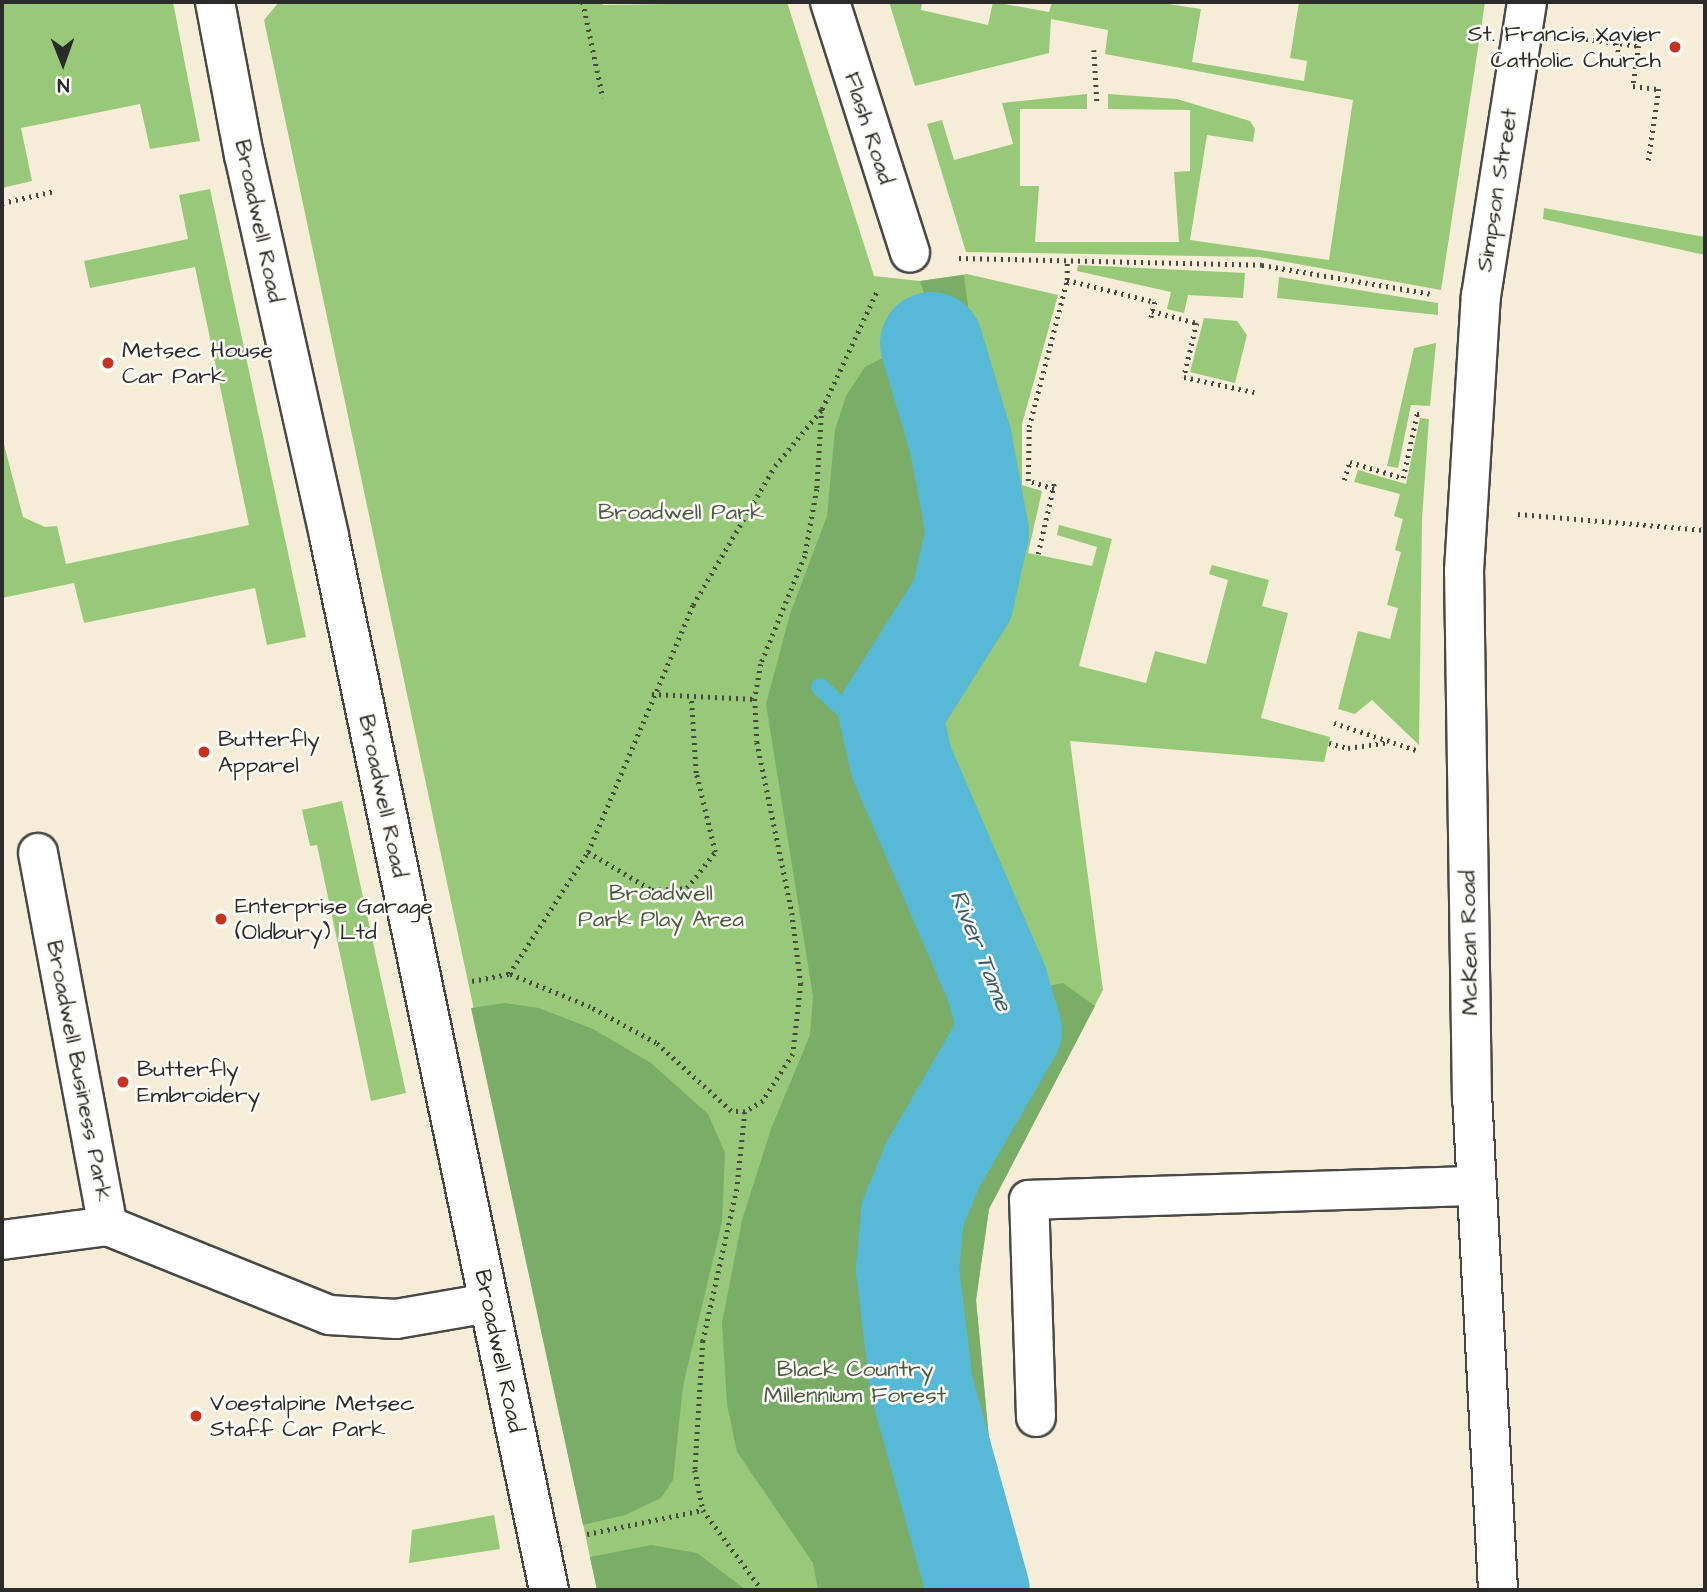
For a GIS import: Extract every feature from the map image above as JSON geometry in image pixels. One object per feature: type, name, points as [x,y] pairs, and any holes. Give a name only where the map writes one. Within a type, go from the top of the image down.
[{"type":"street","name":"Broadwell Road","points":[[215,2],[244,155],[550,1590]]},
{"type":"street","name":"Flash Road","points":[[830,2],[910,253]]},
{"type":"street","name":"Simpson Street","points":[[1481,296],[1527,2]]},
{"type":"street","name":"McKean Road","points":[[1481,296],[1464,571],[1476,1186],[1498,1590]]},
{"type":"street","name":"Broadwell Business Park","points":[[38,853],[108,1226],[330,1315],[396,1319],[489,1303]]},
{"type":"street","points":[[1036,1417],[1029,1200],[1476,1186]]},
{"type":"street","points":[[2,1240],[108,1226]]},
{"type":"path","points":[[583,2],[603,98]]},
{"type":"path","points":[[1563,36],[1639,46],[1633,86],[1659,89],[1648,164]]},
{"type":"path","points":[[1616,43],[1620,57],[1637,59]]},
{"type":"path","points":[[1094,50],[1097,101]]},
{"type":"path","points":[[2,203],[55,191]]},
{"type":"path","points":[[961,258],[1262,265],[1441,296]]},
{"type":"path","points":[[1054,489],[1028,481],[1029,427],[1067,280],[1067,260]]},
{"type":"path","points":[[509,974],[588,852],[652,694],[693,605],[734,530],[775,466],[822,409],[883,278]]},
{"type":"path","points":[[1067,280],[1155,302],[1151,318]]},
{"type":"path","points":[[1152,311],[1197,323],[1184,377],[1254,393]]},
{"type":"path","points":[[457,984],[509,974],[625,1025],[656,1043],[731,1111],[745,1112],[763,1101],[793,1054],[801,984],[792,913],[757,742],[755,699],[761,664],[805,556],[817,489],[822,409]]},
{"type":"path","points":[[1344,480],[1350,462],[1403,478],[1417,414],[1430,414]]},
{"type":"path","points":[[1038,554],[1055,480]]},
{"type":"path","points":[[1506,513],[1705,530]]},
{"type":"path","points":[[652,694],[755,699]]},
{"type":"path","points":[[588,852],[652,890],[687,888],[715,852],[696,773],[691,696]]},
{"type":"path","points":[[1334,723],[1427,750]]},
{"type":"path","points":[[1329,743],[1348,748],[1392,741]]},
{"type":"path","points":[[745,1112],[737,1189],[703,1341],[696,1405],[695,1471],[703,1510],[761,1590]]},
{"type":"path","points":[[572,1537],[703,1510]]},
{"type":"green space","points":[[2,2],[173,2],[200,141],[150,149],[140,104],[21,128],[32,181],[2,188]]},
{"type":"green space","name":"Broadwell Park","points":[[279,2],[602,2],[603,5],[787,2],[874,276],[920,281],[967,274],[1058,295],[1022,424],[1022,485],[1042,491],[1028,553],[1092,566],[1097,547],[1057,535],[1059,525],[1112,539],[1079,666],[1146,683],[1155,651],[1206,664],[1228,580],[1209,574],[1212,565],[1269,580],[1262,606],[1288,613],[1261,718],[1330,737],[1324,762],[1070,741],[1103,990],[989,1209],[976,1300],[989,1439],[1025,1590],[597,1590],[264,20]]},
{"type":"green space","points":[[889,2],[922,2],[921,10],[988,25],[993,2],[1049,12],[1052,2],[1155,2],[1201,9],[1192,62],[1304,81],[1307,61],[1290,58],[1299,2],[1485,2],[1441,290],[1259,257],[966,252],[927,124],[942,120],[954,160],[1013,144],[1002,103],[1087,94],[1087,109],[1020,109],[1020,186],[1039,186],[1035,242],[1179,242],[1174,172],[1190,171],[1190,110],[1108,109],[1108,94],[1177,99],[1250,121],[1255,129],[1253,142],[1207,135],[1190,240],[1329,260],[1353,100],[1105,54],[1108,30],[1051,19],[1049,53],[915,86]]},
{"type":"green space","points":[[210,189],[306,637],[267,645],[255,588],[84,623],[74,583],[2,598],[2,437],[23,517],[45,527],[57,526],[66,564],[249,525],[195,267],[90,288],[84,261],[188,239],[179,195]]},
{"type":"green space","points":[[1544,208],[1705,237],[1705,255],[1543,219]]},
{"type":"green space","points":[[1078,265],[1245,273],[1243,298],[1188,295],[1184,313],[1167,309],[1171,292],[1077,271]]},
{"type":"green space","name":"Black Country Millennium Forest","points":[[964,275],[999,547],[956,653],[906,719],[1023,991],[1063,983],[1095,1006],[989,1209],[976,1300],[989,1439],[1025,1590],[818,1590],[813,1563],[737,1452],[727,1404],[722,1323],[742,1220],[771,1129],[810,1035],[813,996],[766,704],[790,614],[827,516],[835,430],[846,396],[865,367],[936,330],[920,281]]},
{"type":"green space","points":[[1279,277],[1438,303],[1438,315],[1277,298]]},
{"type":"green space","points":[[1204,318],[1237,321],[1247,335],[1235,383],[1190,372]]},
{"type":"green space","points":[[1436,343],[1430,406],[1411,405],[1398,468],[1387,466],[1414,348]]},
{"type":"green space","points":[[1420,418],[1429,419],[1422,519],[1419,745],[1372,700],[1355,714],[1338,709],[1358,631],[1390,639],[1398,608],[1387,605],[1401,552],[1395,550],[1403,519],[1394,516],[1400,494],[1354,482],[1358,470],[1406,484]]},
{"type":"green space","points":[[342,801],[406,1093],[371,1101],[317,845],[310,846],[302,810]]},
{"type":"green space","points":[[505,1003],[539,1008],[593,1029],[651,1063],[708,1114],[725,1153],[722,1222],[683,1386],[673,1480],[661,1498],[625,1515],[583,1525],[471,1008]]},
{"type":"green space","points":[[494,1515],[500,1549],[409,1563],[412,1530]]},
{"type":"green space","points":[[651,1545],[697,1553],[746,1590],[597,1590],[590,1557]]},
{"type":"waterway","name":"River Tame","points":[[931,343],[960,440],[977,532],[962,599],[890,713],[901,762],[996,983],[1010,1030],[932,1165],[912,1214],[907,1269],[921,1385],[978,1590]]},
{"type":"waterway","points":[[820,687],[901,762]]},
{"type":"place","name":"St. Francis Xavier Catholic Church","points":[[1675,47]]},
{"type":"place","name":"Metsec House Car Park","points":[[108,363]]},
{"type":"place","name":"Butterfly Apparel","points":[[204,752]]},
{"type":"place","name":"Enterprise Garage (Oldbury) Ltd","points":[[221,919]]},
{"type":"place","name":"Butterfly Embroidery","points":[[123,1082]]},
{"type":"place","name":"Voestalpine Metsec Staff Car Park","points":[[196,1416]]},
{"type":"park label","name":"Broadwell Park Play Area","points":[[661,906]]}]
